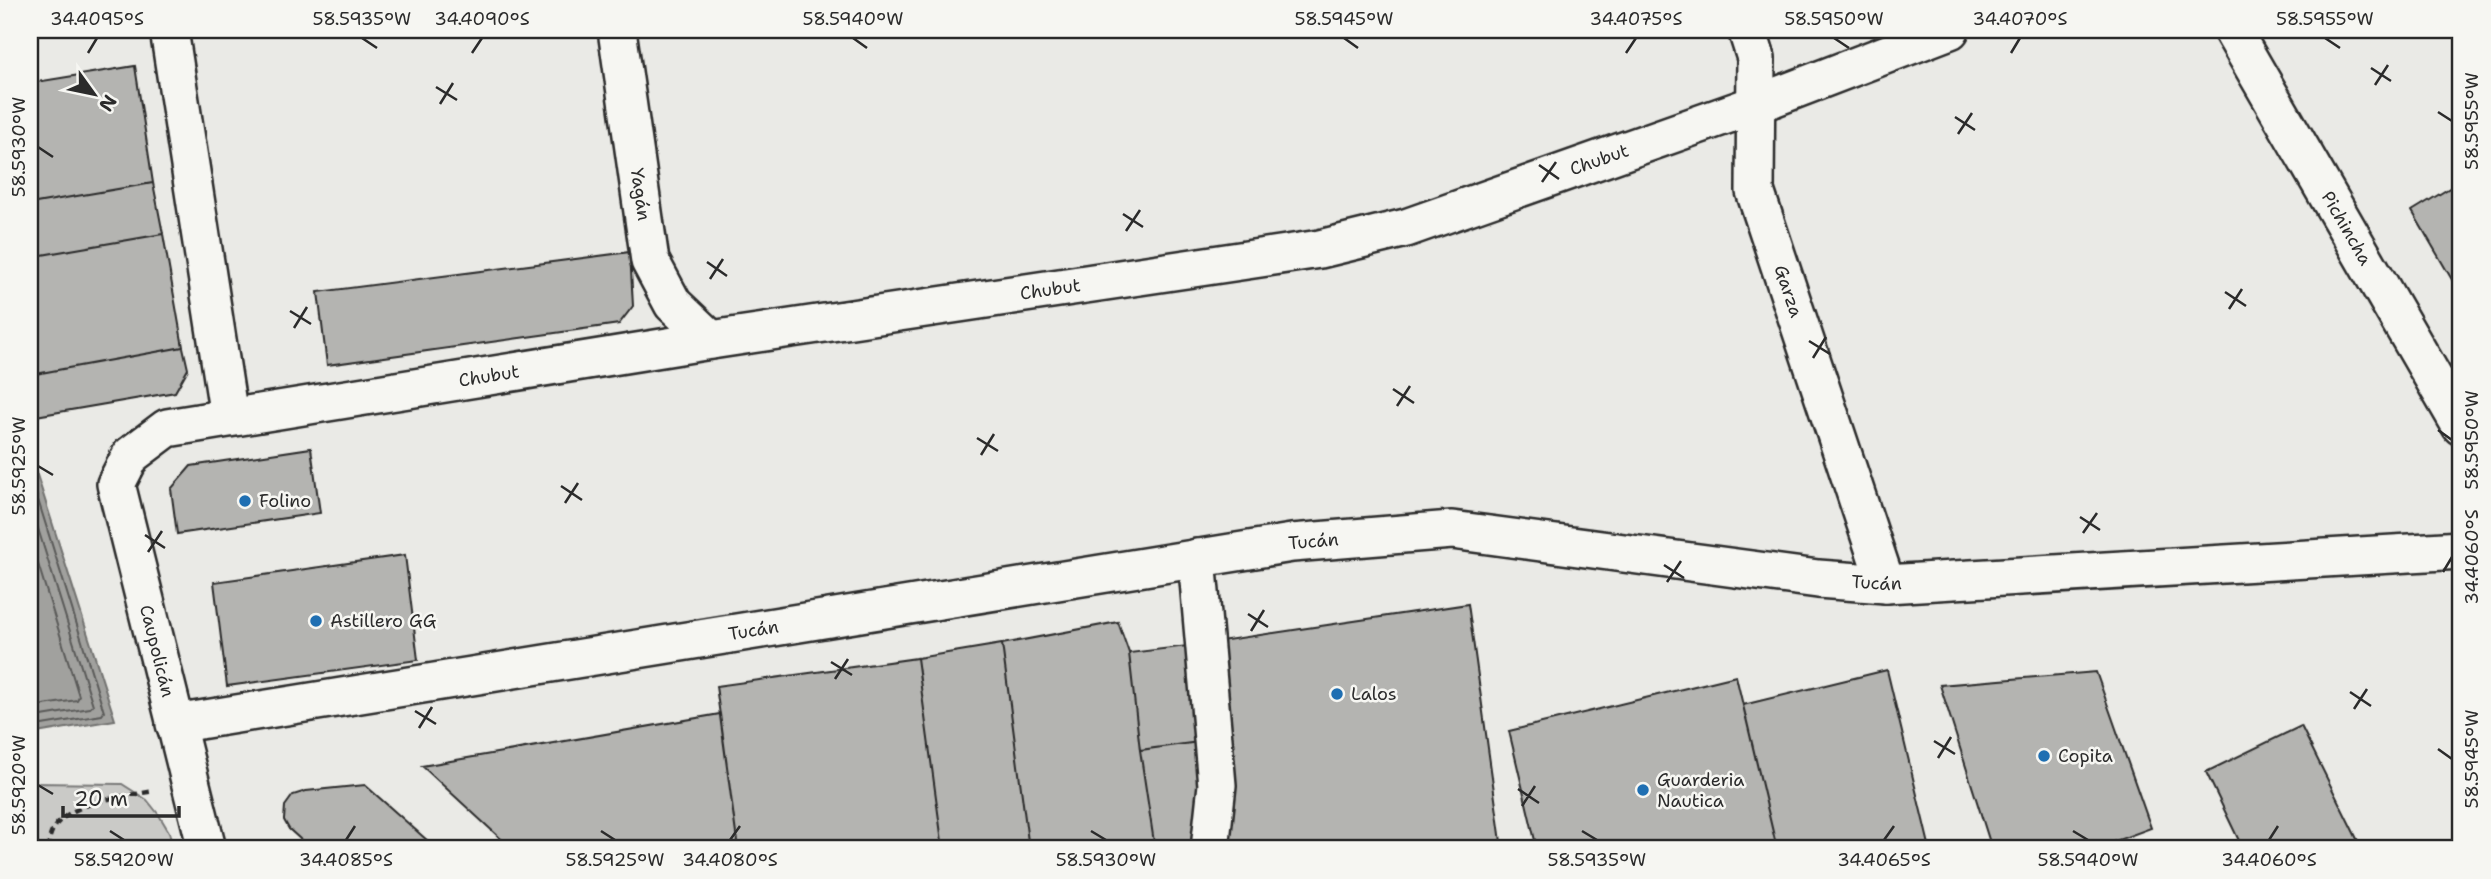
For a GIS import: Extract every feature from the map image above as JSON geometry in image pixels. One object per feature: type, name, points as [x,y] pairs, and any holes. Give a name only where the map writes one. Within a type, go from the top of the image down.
[{"type":"street","points":[[169,30],[229,417]]},
{"type":"street","name":"Yagán","points":[[617,30],[650,261],[673,303],[711,340]]},
{"type":"street","name":"Garza","points":[[1748,30],[1756,58],[1755,191],[1886,584]]},
{"type":"street","name":"Chubut","points":[[131,455],[167,428],[229,417],[711,340],[1320,249],[1406,228],[1757,104],[1950,30]]},
{"type":"street","name":"Pichincha","points":[[2232,30],[2461,426]]},
{"type":"street","name":"Caupolicán","points":[[131,455],[116,484],[207,849]]},
{"type":"street","name":"Tucán","points":[[175,724],[1292,542],[1452,530],[1818,579],[1886,584],[2461,550]]},
{"type":"street","points":[[1197,558],[1217,785],[1210,849]]},
{"type":"path","points":[[49,849],[54,827],[69,813],[93,803],[190,785]]},
{"type":"shaded area","points":[[30,783],[122,784],[147,800],[159,815],[169,832],[173,849],[39,849],[30,814]]},
{"type":"water","points":[[30,453],[115,720],[30,734]]},
{"type":"building","points":[[135,66],[153,183],[30,204],[30,83]]},
{"type":"building","points":[[2461,181],[2461,295],[2412,211]]},
{"type":"building","points":[[153,183],[163,234],[30,257],[30,204]]},
{"type":"building","points":[[163,234],[183,347],[30,375],[30,257]]},
{"type":"building","points":[[630,252],[633,306],[619,324],[327,365],[318,292]]},
{"type":"building","points":[[183,347],[188,369],[175,392],[30,417],[30,375]]},
{"type":"building","name":"Folino","points":[[311,448],[320,513],[177,534],[171,489],[191,466]]},
{"type":"building","name":"Astillero GG","points":[[405,555],[418,660],[227,686],[214,582]]},
{"type":"building","name":"Lalos","points":[[1468,604],[1502,849],[1213,849],[1187,646]]},
{"type":"building","points":[[1118,622],[1129,653],[1155,849],[1029,849],[1002,644]]},
{"type":"building","points":[[1002,644],[1029,849],[943,849],[917,658]]},
{"type":"building","points":[[1187,646],[1199,742],[1140,750],[1129,653]]},
{"type":"building","points":[[917,658],[943,849],[738,849],[716,686]]},
{"type":"building","points":[[1887,670],[1930,849],[1777,849],[1743,705]]},
{"type":"building","name":"Copita","points":[[2096,672],[2151,828],[2094,849],[1992,849],[1940,685]]},
{"type":"building","name":"Guarderia Nautica","points":[[1736,676],[1777,849],[1537,849],[1509,731]]},
{"type":"building","points":[[720,714],[738,849],[512,849],[422,766]]},
{"type":"building","points":[[2301,726],[2362,849],[2243,849],[2206,772]]},
{"type":"building","points":[[1199,742],[1213,849],[1155,849],[1140,750]]},
{"type":"building","points":[[365,785],[437,849],[311,849],[289,829],[284,820],[285,806],[293,795],[306,791]]},
{"type":"place","name":"Folino","points":[[245,501]]},
{"type":"place","name":"Astillero GG","points":[[316,621]]},
{"type":"place","name":"Lalos","points":[[1337,694]]},
{"type":"place","name":"Copita","points":[[2044,756]]},
{"type":"place","name":"Guarderia Nautica","points":[[1643,790]]}]
